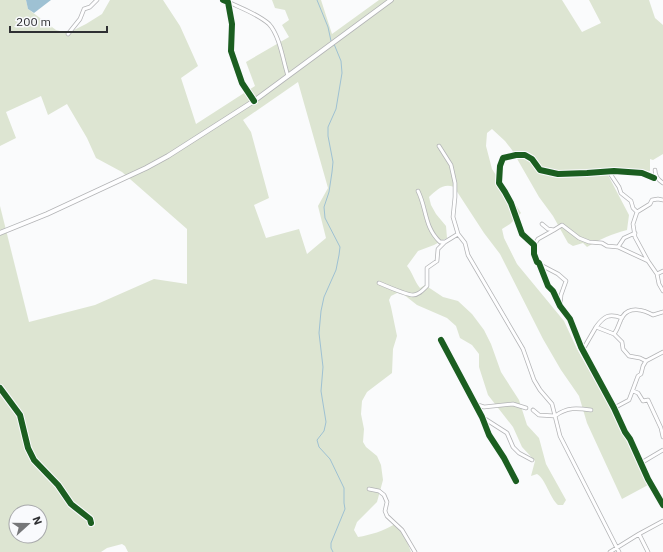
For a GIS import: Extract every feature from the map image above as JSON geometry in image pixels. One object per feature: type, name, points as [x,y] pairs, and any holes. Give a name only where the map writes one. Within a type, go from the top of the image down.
[{"type":"main road","points":[[0,233],[47,214],[154,164],[254,101],[391,0]]},
{"type":"street","points":[[68,34],[80,19],[84,9],[90,7],[97,0]]},
{"type":"street","points":[[223,0],[268,23],[280,44],[288,76]]},
{"type":"street","points":[[228,2],[232,24],[231,51],[242,83],[254,101]]},
{"type":"street","points":[[439,146],[451,165],[455,183],[453,217],[458,234],[465,243],[468,255],[523,349],[534,380],[552,404],[560,436],[619,552]]},
{"type":"street","points":[[534,245],[522,234],[511,203],[499,183],[500,166],[503,158],[516,155],[525,155],[532,159],[540,170],[558,174],[614,170],[642,173],[654,178]]},
{"type":"street","points":[[655,170],[658,180],[663,183]]},
{"type":"street","points":[[611,176],[619,187],[621,193],[630,201],[633,208],[637,212]]},
{"type":"street","points":[[418,192],[426,215],[428,227],[440,242],[445,242]]},
{"type":"street","points":[[663,200],[652,200],[650,204],[637,212],[633,224],[635,237],[657,274],[659,284],[663,291]]},
{"type":"street","points":[[542,224],[548,229],[554,230]]},
{"type":"street","points":[[648,261],[618,247],[607,246],[602,243],[589,242],[579,238],[562,226],[542,236],[534,245],[534,254],[548,286],[553,291],[560,306],[570,319],[580,347],[614,408],[648,479],[663,505]]},
{"type":"street","points":[[618,247],[624,238],[635,233]]},
{"type":"street","points":[[379,283],[389,288],[413,295],[420,293],[427,286],[427,268],[437,261],[438,249],[445,242],[458,234]]},
{"type":"street","points":[[539,263],[558,274],[566,281],[561,295],[560,306]]},
{"type":"street","points":[[657,274],[663,271]]},
{"type":"street","points":[[614,334],[622,318],[629,311],[646,311],[653,315],[663,312]]},
{"type":"street","points":[[580,347],[585,346],[596,326],[603,318],[612,315],[622,318]]},
{"type":"street","points":[[596,326],[614,334],[622,342],[623,348],[629,356],[646,361]]},
{"type":"street","points":[[441,340],[482,417],[489,435],[504,458],[516,481]]},
{"type":"street","points":[[614,408],[629,400],[638,376],[641,374],[642,366],[646,361],[663,352]]},
{"type":"street","points":[[0,388],[20,415],[28,448],[34,460],[58,485],[71,504],[90,519],[91,523]]},
{"type":"street","points":[[633,391],[638,393],[644,401],[648,400],[661,428],[663,437]]},
{"type":"street","points":[[474,404],[484,407],[513,404],[526,408]]},
{"type":"street","points":[[533,410],[539,415],[555,416],[571,408],[591,410]]},
{"type":"street","points":[[482,417],[507,433],[513,447],[519,453],[532,460]]},
{"type":"street","points":[[641,463],[663,450]]},
{"type":"street","points":[[369,489],[378,491],[384,495],[387,502],[385,510],[387,516],[402,530],[415,552]]},
{"type":"street","points":[[610,552],[616,547],[663,521]]},
{"type":"street","points":[[639,534],[648,552]]},
{"type":"green space","points":[[0,0],[26,0],[28,9],[56,30],[68,33],[102,14],[110,0],[163,0],[180,26],[198,66],[181,78],[196,124],[255,86],[246,62],[289,37],[282,25],[289,20],[285,10],[275,8],[272,0],[321,0],[332,34],[379,0],[562,0],[582,32],[601,23],[589,0],[649,0],[655,18],[663,25],[663,154],[653,160],[650,159],[650,171],[645,173],[608,175],[629,215],[627,230],[606,237],[587,247],[583,243],[573,246],[568,243],[512,150],[492,129],[487,133],[486,146],[492,169],[521,213],[510,224],[502,229],[504,238],[517,264],[564,321],[577,349],[612,411],[648,485],[622,499],[587,423],[579,396],[561,370],[543,339],[500,254],[484,233],[454,187],[447,186],[440,188],[429,197],[436,214],[446,226],[447,238],[418,251],[407,266],[420,288],[425,285],[443,297],[458,301],[472,314],[484,330],[491,344],[501,372],[519,400],[527,425],[539,438],[546,464],[566,500],[563,505],[558,505],[555,502],[540,476],[537,474],[531,476],[535,461],[522,447],[513,427],[488,395],[479,367],[479,354],[472,345],[460,338],[456,326],[447,318],[417,305],[403,294],[397,293],[391,296],[389,300],[397,336],[393,349],[392,373],[367,392],[362,401],[361,414],[364,429],[363,442],[366,447],[377,456],[381,465],[383,480],[377,502],[357,522],[354,530],[358,537],[386,529],[395,524],[402,528],[411,552],[128,552],[122,544],[107,548],[101,552],[0,552],[0,206],[29,322],[95,305],[154,279],[187,284],[187,229],[122,172],[96,158],[87,138],[67,104],[48,115],[41,96],[6,112],[16,138],[0,146]],"holes":[[[298,82],[328,188],[318,206],[326,238],[307,254],[299,229],[266,238],[254,205],[269,198],[251,132],[243,120]]]},
{"type":"water","points":[[26,0],[51,0],[34,13],[28,9]]},
{"type":"waterway","points":[[317,0],[328,27],[331,41]]},
{"type":"waterway","points":[[333,552],[331,543],[345,509],[344,488],[330,459],[319,447],[317,440],[324,431],[326,422],[321,391],[323,367],[319,333],[321,311],[324,297],[336,270],[340,247],[325,218],[324,207],[329,192],[333,162],[328,136],[328,127],[336,109],[342,73],[341,61],[334,44]]},
{"type":"cycle path","points":[[223,0],[228,2],[232,24],[231,51],[242,83],[254,101]]},
{"type":"cycle path","points":[[654,178],[642,173],[614,171],[558,174],[540,170],[532,159],[525,155],[516,155],[503,158],[500,166],[499,183],[511,203],[522,234],[534,245],[534,254],[548,286],[553,291],[560,306],[570,319],[581,347],[630,439],[648,479],[663,505]]},
{"type":"cycle path","points":[[441,340],[482,417],[489,435],[504,458],[516,481]]},
{"type":"cycle path","points":[[0,388],[20,415],[28,448],[34,460],[58,485],[71,504],[90,519],[91,523]]}]
